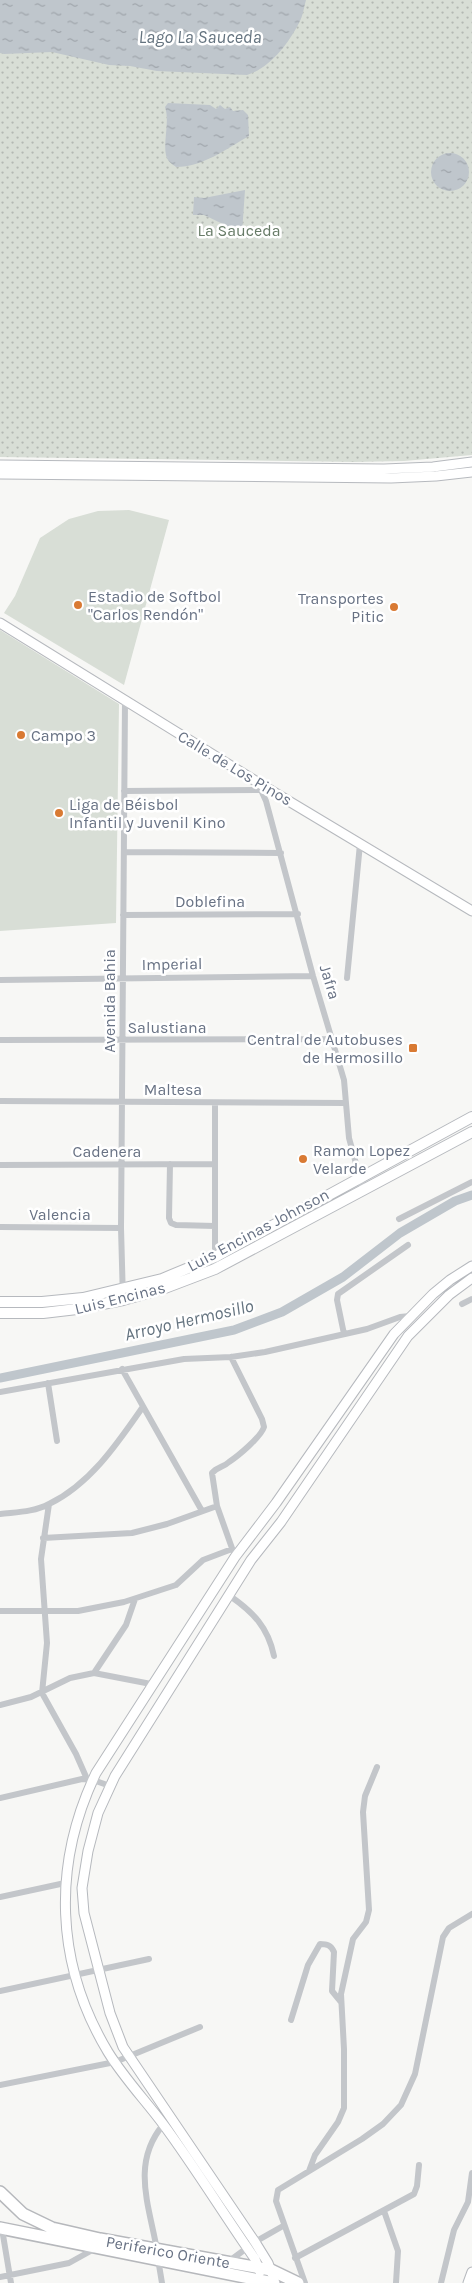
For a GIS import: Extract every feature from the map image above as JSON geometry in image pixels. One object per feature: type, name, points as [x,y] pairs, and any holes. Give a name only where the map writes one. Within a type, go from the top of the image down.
[{"type":"highway","name":"Periferico Oriente","points":[[0,2192],[11,2204],[37,2222],[71,2233],[269,2282]]},
{"type":"highway","name":"Periferico Oriente","points":[[1,2229],[96,2248],[228,2262],[265,2269],[298,2283]]},
{"type":"main road","name":"Luis Encinas Johnson","points":[[0,1302],[42,1302],[83,1298],[162,1279],[215,1257],[358,1177],[472,1117]]},
{"type":"main road","name":"Luis Encinas","points":[[0,1313],[43,1313],[77,1309],[123,1300],[216,1269],[472,1132]]},
{"type":"street","points":[[0,465],[384,469],[433,467],[472,462]]},
{"type":"street","points":[[0,474],[391,478],[472,472]]},
{"type":"street","name":"Calle de Los Pinos","points":[[0,623],[262,788],[472,911]]},
{"type":"street","name":"Avenida Bahia","points":[[123,1300],[121,1228],[123,1164],[122,915],[125,701]]},
{"type":"street","points":[[124,791],[262,788]]},
{"type":"street","name":"Jafra","points":[[262,788],[298,914],[313,976],[334,1039],[344,1080],[349,1138],[358,1177],[363,1189]]},
{"type":"street","points":[[347,978],[360,844]]},
{"type":"street","points":[[124,852],[281,853]]},
{"type":"street","name":"Doblefina","points":[[122,915],[298,914]]},
{"type":"street","name":"Imperial","points":[[0,980],[313,976]]},
{"type":"street","name":"Salustiana","points":[[0,1040],[334,1039]]},
{"type":"street","name":"Maltesa","points":[[0,1101],[346,1103]]},
{"type":"street","points":[[216,1102],[216,1269]]},
{"type":"street","points":[[170,1164],[169,1218],[171,1223],[176,1225],[215,1226]]},
{"type":"street","name":"Cadenera","points":[[0,1165],[215,1164]]},
{"type":"street","points":[[399,1219],[472,1182]]},
{"type":"street","name":"Valencia","points":[[0,1227],[121,1228]]},
{"type":"street","points":[[344,1334],[337,1300],[338,1294],[408,1245]]},
{"type":"street","points":[[265,2269],[247,2248],[163,2125],[115,2062],[89,2016],[75,1976],[66,1929],[65,1883],[73,1842],[90,1780],[233,1553],[276,1503],[394,1334],[410,1316],[450,1280],[472,1266]]},
{"type":"street","points":[[269,2282],[255,2242],[130,2058],[113,2024],[84,1913],[82,1888],[88,1851],[100,1808],[110,1786],[252,1560],[324,1461],[415,1326],[449,1295],[472,1278]]},
{"type":"street","points":[[462,1304],[472,1298]]},
{"type":"street","points":[[0,1392],[184,1359],[231,1357],[264,1352],[367,1329],[400,1317],[410,1316]]},
{"type":"street","points":[[231,1357],[262,1419],[264,1427],[259,1435],[230,1462],[215,1469],[212,1473],[217,1506],[233,1553]]},
{"type":"street","points":[[122,1370],[202,1511]]},
{"type":"street","points":[[48,1383],[56,1441]]},
{"type":"street","points":[[0,1514],[32,1510],[49,1504],[73,1488],[101,1463],[142,1408]]},
{"type":"street","points":[[311,1453],[324,1461]]},
{"type":"street","points":[[49,1504],[43,1538],[41,1573],[47,1643],[42,1693],[90,1780]]},
{"type":"street","points":[[43,1538],[132,1533],[167,1524],[217,1506]]},
{"type":"street","points":[[0,1611],[78,1611],[135,1599],[176,1585],[203,1560],[233,1553]]},
{"type":"street","points":[[230,1596],[250,1610],[262,1624],[271,1642],[274,1656]]},
{"type":"street","points":[[94,1673],[126,1625],[135,1599]]},
{"type":"street","points":[[0,1705],[42,1693],[70,1678],[94,1673],[151,1684]]},
{"type":"street","points":[[309,2171],[315,2155],[338,2122],[344,2108],[344,2049],[341,2002],[353,1939],[366,1922],[369,1910],[363,1812],[365,1796],[377,1766]]},
{"type":"street","points":[[0,1798],[90,1780],[110,1786]]},
{"type":"street","points":[[0,1897],[65,1883]]},
{"type":"street","points":[[305,2283],[283,2226],[276,2201],[278,2190],[362,2139],[383,2124],[401,2105],[415,2074],[441,1943],[449,1928],[472,1914]]},
{"type":"street","points":[[291,2020],[308,1964],[320,1944],[332,1947],[334,1952],[331,1986],[334,1996],[341,2002]]},
{"type":"street","points":[[0,1991],[149,1959]]},
{"type":"street","points":[[0,2084],[130,2058],[200,2027]]},
{"type":"street","points":[[162,2283],[144,2170],[149,2145],[163,2125]]},
{"type":"street","points":[[295,2258],[414,2194],[417,2186],[419,2165]]},
{"type":"street","points":[[441,2283],[454,2230],[468,2202],[472,2173]]},
{"type":"street","points":[[384,2211],[398,2251],[396,2283]]},
{"type":"street","points":[[228,2262],[255,2242],[283,2226]]},
{"type":"street","points":[[1,2229],[12,2283]]},
{"type":"street","points":[[0,2277],[69,2263],[96,2248]]},
{"type":"street","points":[[468,2283],[472,2272]]},
{"type":"green space","name":"La Sauceda","points":[[0,0],[472,0],[472,455],[404,461],[354,462],[0,457]]},
{"type":"green space","name":"Estadio de Softbol \"Carlos Rendón\"","points":[[129,510],[169,520],[124,685],[4,613],[15,596],[40,538],[69,519],[98,511]]},
{"type":"green space","name":"Liga de Béisbol Infantil y Juvenil Kino","points":[[0,630],[119,704],[116,923],[0,931]]},
{"type":"water","name":"Lago La Sauceda","points":[[0,0],[306,0],[295,31],[284,47],[271,61],[247,75],[157,71],[130,66],[109,65],[52,52],[0,53]]},
{"type":"water","points":[[168,103],[210,105],[216,109],[220,105],[225,109],[230,107],[233,111],[243,110],[248,115],[249,136],[205,161],[176,167],[167,159],[165,150],[167,119],[165,107]]},
{"type":"water","points":[[450,153],[463,159],[469,172],[463,185],[450,191],[437,185],[431,172],[437,159]]},
{"type":"water","points":[[245,190],[242,233],[204,215],[193,215],[194,197],[204,198]]},
{"type":"waterway","name":"Arroyo Hermosillo","points":[[0,1378],[234,1330],[282,1312],[343,1277],[400,1233],[455,1201],[472,1195]]},
{"type":"place","name":"Estadio de Softbol \"Carlos Rendón\"","points":[[78,605]]},
{"type":"place","name":"Transportes Pitic","points":[[394,607]]},
{"type":"place","name":"Campo 3","points":[[21,735]]},
{"type":"place","name":"Liga de Béisbol Infantil y Juvenil Kino","points":[[59,813]]},
{"type":"place","name":"Central de Autobuses de Hermosillo","points":[[413,1048]]},
{"type":"place","name":"Ramon Lopez Velarde","points":[[303,1159]]}]
